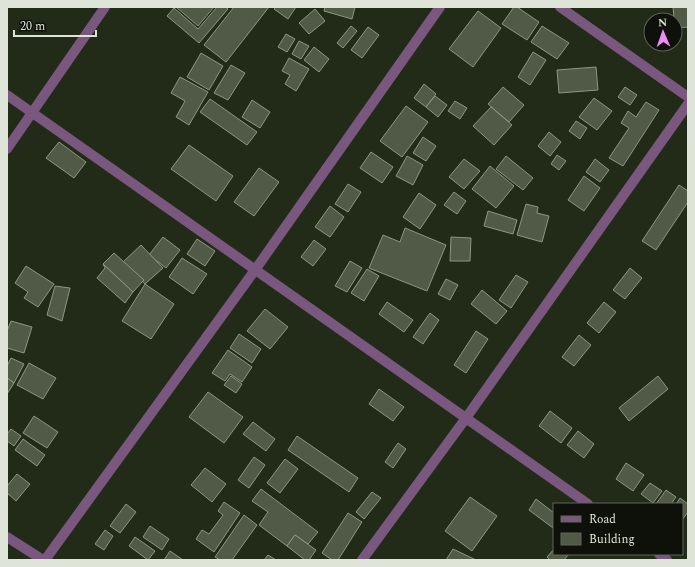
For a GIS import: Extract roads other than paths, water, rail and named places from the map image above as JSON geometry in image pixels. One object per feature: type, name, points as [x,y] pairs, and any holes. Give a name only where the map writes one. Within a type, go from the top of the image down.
[{"type":"street","points":[[7,149],[105,7]]},
{"type":"street","points":[[7,537],[44,560],[255,270],[440,7]]},
{"type":"street","points":[[560,7],[688,97]]},
{"type":"street","points":[[7,95],[587,503]]},
{"type":"street","points":[[362,560],[466,418],[688,104]]}]
